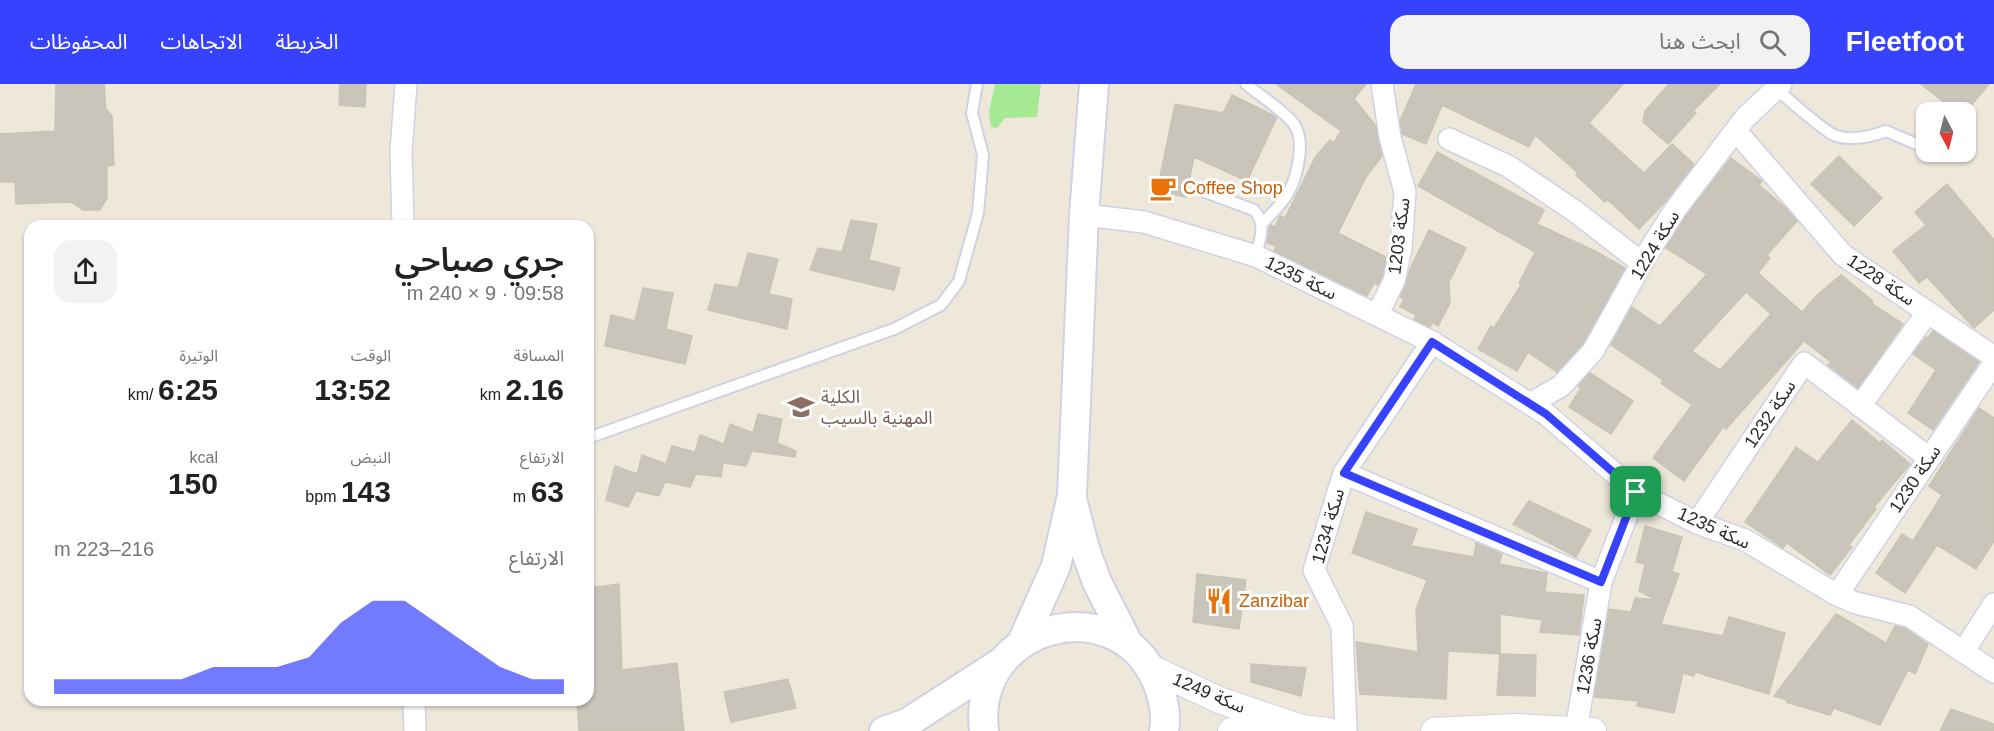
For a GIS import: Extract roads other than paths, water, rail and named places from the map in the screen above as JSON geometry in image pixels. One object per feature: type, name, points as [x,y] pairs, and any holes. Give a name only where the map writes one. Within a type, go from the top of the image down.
[{"type":"main road","points":[[1022,642],[1056,566],[1072,495],[1084,215],[1094,84]]},
{"type":"main road","points":[[1072,495],[1085,549],[1093,571],[1129,645],[1151,668],[1163,697],[1164,731]]},
{"type":"main road","points":[[884,731],[907,723],[1002,662],[1022,642],[1048,630],[1076,627],[1104,632],[1129,645]]},
{"type":"main road","points":[[984,731],[982,715],[987,687],[1002,662]]},
{"type":"street","points":[[403,220],[401,151],[406,84]]},
{"type":"street","name":"سكة 1203","points":[[1377,315],[1394,281],[1401,248],[1405,192],[1390,137],[1382,84]]},
{"type":"street","name":"سكة 1224","points":[[1530,404],[1561,386],[1593,351],[1642,263],[1675,210],[1745,118],[1779,87]]},
{"type":"street","name":"سكة 1228","points":[[1736,130],[1843,255],[1994,357]]},
{"type":"street","points":[[1449,138],[1508,166],[1576,212],[1642,263]]},
{"type":"street","name":"سكة 1235","points":[[1084,215],[1144,222],[1256,256],[1432,342],[1546,414],[1636,492],[1697,523],[1745,540],[1837,595],[1856,603],[1909,616],[1994,672]]},
{"type":"street","points":[[1860,406],[1928,312]]},
{"type":"street","name":"سكة 1234","points":[[1346,731],[1342,626],[1314,570],[1344,473],[1432,342]]},
{"type":"street","name":"سكة 1232","points":[[1697,523],[1804,363],[1929,458]]},
{"type":"street","name":"سكة 1230","points":[[1837,595],[1994,363]]},
{"type":"street","points":[[1344,473],[1601,582]]},
{"type":"street","name":"سكة 1236","points":[[1584,731],[1601,582],[1636,492]]},
{"type":"street","points":[[1963,652],[1994,604]]},
{"type":"street","name":"سكة 1249","points":[[1151,668],[1219,700],[1302,728]]},
{"type":"street","points":[[414,706],[415,731]]},
{"type":"street","points":[[1434,731],[1515,727],[1584,731]]},
{"type":"street","name":"سكة 1249","points":[[1231,731],[1302,728],[1328,731]]},
{"type":"lane","points":[[594,436],[894,329],[940,305],[959,281],[978,213],[983,155],[972,113],[977,84]]},
{"type":"lane","points":[[1246,84],[1293,122],[1298,130],[1300,141],[1296,177],[1285,198],[1263,223],[1256,256]]},
{"type":"lane","points":[[1779,87],[1833,135],[1850,139],[1872,136],[1886,131],[1916,144]]},
{"type":"lane","points":[[1205,192],[1254,210],[1263,223]]},
{"type":"place","name":"Coffee Shop","points":[[1163,188]]},
{"type":"place","name":"الكلية المهنية بالسيب","points":[[801,407]]},
{"type":"place","name":"Zanzibar","points":[[1219,601]]}]
